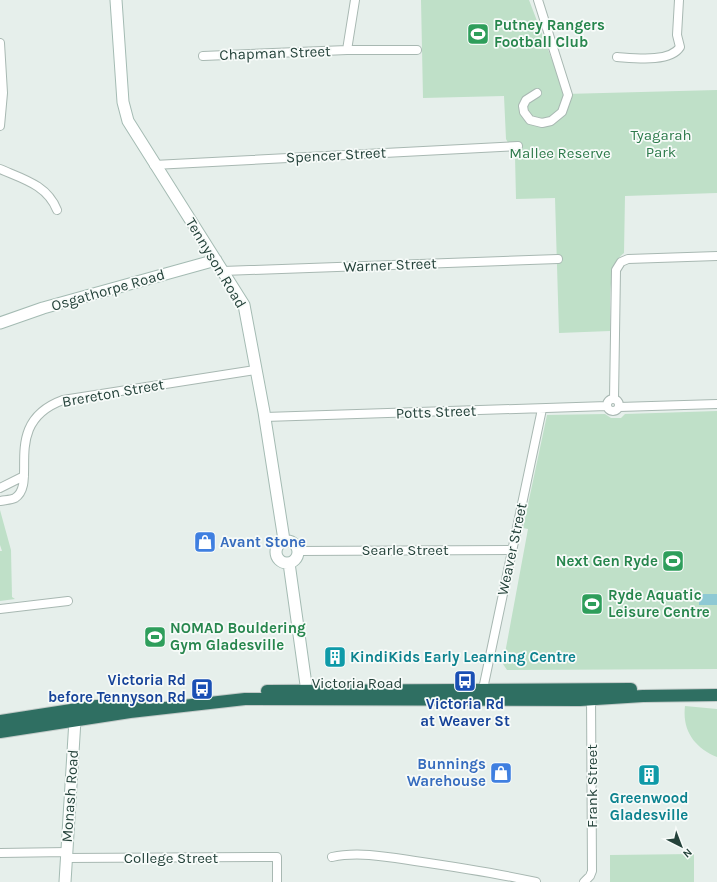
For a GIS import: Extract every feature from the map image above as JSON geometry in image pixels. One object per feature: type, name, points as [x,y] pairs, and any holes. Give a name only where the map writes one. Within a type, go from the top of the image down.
[{"type":"highway","name":"Victoria Road","points":[[308,694],[483,689],[591,695],[717,687]]},
{"type":"highway","name":"Victoria Road","points":[[0,732],[74,715],[97,706],[138,704],[196,696],[258,691],[308,694],[717,696]]},
{"type":"highway","name":"Victoria Road","points":[[0,721],[74,715]]},
{"type":"street","name":"Tennyson Road","points":[[116,0],[124,111],[134,133],[244,305],[265,417],[284,540]]},
{"type":"street","name":"Chapman Street","points":[[346,50],[355,0]]},
{"type":"street","points":[[537,93],[526,100],[523,106],[524,112],[530,120],[542,123],[551,121],[562,112],[568,95],[538,0]]},
{"type":"street","points":[[617,57],[643,58],[670,56],[677,51],[680,47],[677,35],[679,0]]},
{"type":"street","points":[[0,42],[2,98],[0,126]]},
{"type":"street","name":"Chapman Street","points":[[203,56],[346,50],[417,50]]},
{"type":"street","name":"Spencer Street","points":[[154,165],[518,146]]},
{"type":"street","points":[[0,169],[38,186],[51,198],[57,210]]},
{"type":"street","points":[[619,407],[618,402],[614,399],[616,271],[620,262],[628,259],[717,256]]},
{"type":"street","name":"Warner Street","points":[[222,271],[558,259]]},
{"type":"street","name":"Osgathorpe Road","points":[[0,323],[43,308],[216,260]]},
{"type":"street","name":"Brereton Street","points":[[0,501],[16,497],[21,491],[24,476],[24,445],[28,430],[38,415],[57,402],[255,370]]},
{"type":"street","points":[[614,399],[609,401],[607,406],[610,411],[614,411],[619,407],[717,404]]},
{"type":"street","name":"Potts Street","points":[[265,417],[607,406]]},
{"type":"street","name":"Weaver Street","points":[[483,689],[542,409]]},
{"type":"street","points":[[0,488],[24,476]]},
{"type":"street","points":[[284,540],[291,541],[295,544],[298,550],[294,560],[289,563],[282,562],[276,556],[276,547],[284,540]]},
{"type":"street","name":"Searle Street","points":[[298,550],[512,550]]},
{"type":"street","points":[[289,563],[308,694]]},
{"type":"street","points":[[0,609],[68,601]]},
{"type":"street","name":"Frank Street","points":[[585,882],[592,871],[591,695]]},
{"type":"street","name":"Monash Road","points":[[65,882],[74,715]]},
{"type":"street","name":"College Street","points":[[0,853],[276,857],[277,882]]},
{"type":"street","points":[[332,858],[340,856],[385,857],[474,869],[536,882]]},
{"type":"green space","points":[[421,0],[529,0],[565,94],[717,90],[717,193],[625,196],[624,253],[618,259],[614,267],[612,277],[610,331],[559,333],[555,198],[516,199],[515,156],[506,139],[504,96],[423,98]]},
{"type":"green space","points":[[717,411],[717,669],[507,670],[503,664],[528,529],[523,528],[547,415],[605,414],[611,418],[621,418],[625,414]]},
{"type":"green space","points":[[0,510],[11,550],[12,597],[15,599],[0,601],[0,551],[2,551],[0,545]]},
{"type":"green space","points":[[685,706],[717,709],[717,757],[702,749],[692,738],[686,723]]},
{"type":"green space","points":[[694,854],[694,882],[610,882],[610,855]]},
{"type":"water","points":[[699,594],[717,594],[717,605],[699,605]]},
{"type":"place","name":"Putney Rangers Football Club","points":[[478,34]]},
{"type":"place","name":"Avant Stone","points":[[205,542]]},
{"type":"place","name":"Next Gen Ryde","points":[[673,561]]},
{"type":"place","name":"Ryde Aquatic Leisure Centre","points":[[592,604]]},
{"type":"place","name":"NOMAD Bouldering Gym Gladesville","points":[[155,637]]},
{"type":"place","name":"KindiKids Early Learning Centre","points":[[335,657]]},
{"type":"place","name":"Victoria Rd at Weaver St","points":[[465,681]]},
{"type":"place","name":"Victoria Rd before Tennyson Rd","points":[[202,689]]},
{"type":"place","name":"Bunnings Warehouse","points":[[501,773]]},
{"type":"place","name":"Greenwood Gladesville","points":[[649,775]]},
{"type":"park label","name":"Tyagarah Park","points":[[661,144]]},
{"type":"park label","name":"Mallee Reserve","points":[[560,153]]}]
